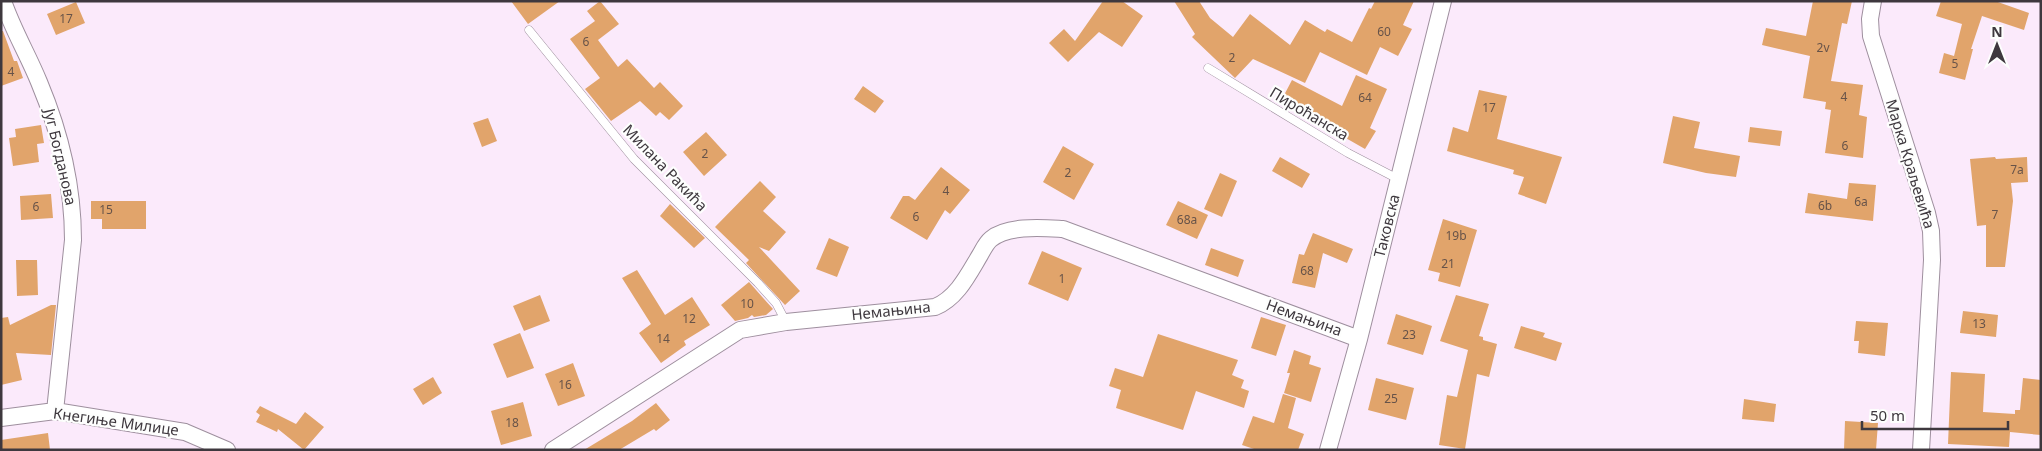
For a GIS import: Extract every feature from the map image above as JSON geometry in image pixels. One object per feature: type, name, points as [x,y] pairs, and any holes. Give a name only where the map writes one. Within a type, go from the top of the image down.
[{"type":"street","name":"Југ Богданова","points":[[3,1],[49,109],[70,188],[73,240],[55,411]]},
{"type":"street","name":"Таковска","points":[[1328,450],[1360,339],[1443,1]]},
{"type":"street","name":"Марка Краљевића","points":[[1873,1],[1870,19],[1872,36],[1931,230],[1932,260],[1921,450]]},
{"type":"street","name":"Немањина","points":[[553,450],[740,330],[786,322],[935,307],[944,304],[964,282],[992,238],[1003,233],[1033,228],[1063,229],[1360,339]]},
{"type":"street","name":"Кнегиње Милице","points":[[1,418],[55,411],[185,432],[227,450]]},
{"type":"lane","name":"Милана Ракића","points":[[529,30],[634,159],[758,283],[776,303],[786,322]]},
{"type":"lane","name":"Пироћанска","points":[[1208,68],[1348,153],[1398,179]]},
{"type":"building","points":[[511,1],[560,1],[528,24]]},
{"type":"building","points":[[600,1],[619,24],[598,40],[618,67],[627,59],[654,88],[660,82],[683,106],[669,120],[660,112],[656,116],[640,101],[611,121],[585,89],[600,78],[570,39],[595,21],[587,11]]},
{"type":"building","points":[[1103,1],[1122,1],[1143,16],[1122,47],[1099,32],[1068,62],[1049,43],[1064,29],[1075,41]]},
{"type":"building","points":[[1174,1],[1199,1],[1210,18],[1233,37],[1250,14],[1290,45],[1305,20],[1325,32],[1327,29],[1352,42],[1369,8],[1371,9],[1375,1],[1414,1],[1403,25],[1412,29],[1398,56],[1380,47],[1367,75],[1320,52],[1305,83],[1253,59],[1235,78],[1192,37],[1195,34]]},
{"type":"building","points":[[1813,1],[1852,1],[1847,24],[1842,23],[1831,81],[1863,85],[1859,115],[1867,117],[1863,158],[1825,153],[1831,110],[1825,109],[1826,102],[1803,98],[1810,56],[1762,45],[1766,28],[1806,36]]},
{"type":"building","points":[[1941,1],[1995,1],[2029,13],[2024,30],[1982,16],[1971,49],[1973,49],[1965,80],[1939,73],[1944,53],[1954,56],[1962,24],[1936,16]]},
{"type":"building","points":[[76,2],[85,23],[56,35],[47,14]]},
{"type":"building","points":[[1,31],[3,31],[14,61],[17,61],[23,78],[1,86]]},
{"type":"building","points":[[1356,75],[1387,89],[1370,128],[1376,131],[1365,149],[1337,133],[1339,129],[1282,99],[1292,80],[1342,106]]},
{"type":"building","points":[[863,86],[884,101],[875,113],[854,99]]},
{"type":"building","points":[[1479,90],[1507,96],[1497,139],[1562,157],[1546,204],[1518,194],[1524,177],[1513,174],[1514,170],[1447,151],[1453,127],[1468,132]]},
{"type":"building","points":[[1673,116],[1700,122],[1694,148],[1740,156],[1736,177],[1706,173],[1663,163]]},
{"type":"building","points":[[488,118],[497,141],[482,147],[473,123]]},
{"type":"building","points":[[41,125],[44,143],[37,144],[39,162],[13,166],[9,138],[16,137],[15,129]]},
{"type":"building","points":[[1750,127],[1782,131],[1780,146],[1748,142]]},
{"type":"building","points":[[706,132],[727,155],[704,176],[683,152]]},
{"type":"building","points":[[1063,146],[1094,164],[1074,200],[1043,182]]},
{"type":"building","points":[[1280,157],[1310,174],[1302,188],[1272,171]]},
{"type":"building","points":[[1995,157],[1996,159],[2027,157],[2028,182],[2011,183],[2013,201],[2005,267],[1986,267],[1986,225],[1977,226],[1970,159]]},
{"type":"building","points":[[941,167],[970,190],[950,214],[945,210],[927,240],[890,218],[903,196],[909,196],[915,200]]},
{"type":"building","points":[[1220,173],[1237,181],[1222,217],[1204,209]]},
{"type":"building","points":[[760,181],[776,197],[763,211],[786,232],[769,251],[759,247],[800,291],[785,305],[746,263],[749,260],[715,227]]},
{"type":"building","points":[[1849,183],[1876,185],[1873,221],[1805,213],[1808,193],[1847,199]]},
{"type":"building","points":[[51,194],[53,218],[21,220],[20,196]]},
{"type":"building","points":[[91,201],[146,201],[146,229],[102,229],[102,219],[91,219]]},
{"type":"building","points":[[1178,201],[1208,215],[1197,239],[1166,225]]},
{"type":"building","points":[[670,204],[705,238],[694,248],[660,216]]},
{"type":"building","points":[[1443,219],[1477,230],[1460,287],[1438,281],[1440,273],[1428,270]]},
{"type":"building","points":[[1313,233],[1353,249],[1347,263],[1323,253],[1315,288],[1292,283],[1299,254],[1304,255]]},
{"type":"building","points":[[829,238],[849,247],[837,277],[816,269]]},
{"type":"building","points":[[1211,248],[1244,260],[1238,277],[1205,265]]},
{"type":"building","points":[[1042,251],[1082,268],[1068,301],[1028,284]]},
{"type":"building","points":[[16,260],[37,260],[38,295],[17,296]]},
{"type":"building","points":[[637,270],[665,315],[692,297],[710,325],[684,341],[686,345],[661,363],[639,333],[651,324],[622,278]]},
{"type":"building","points":[[749,282],[773,309],[766,315],[754,317],[752,315],[735,321],[721,305]]},
{"type":"building","points":[[540,295],[550,321],[524,331],[513,306]]},
{"type":"building","points":[[1456,295],[1489,304],[1479,336],[1483,337],[1483,340],[1497,344],[1489,377],[1477,374],[1465,449],[1439,445],[1447,395],[1457,397],[1468,350],[1440,341]]},
{"type":"building","points":[[51,305],[56,305],[51,355],[16,353],[22,380],[1,385],[1,318],[8,317],[10,325]]},
{"type":"building","points":[[1963,311],[1998,315],[1996,337],[1960,333]]},
{"type":"building","points":[[1396,314],[1432,326],[1423,355],[1387,344]]},
{"type":"building","points":[[1261,317],[1286,325],[1276,356],[1251,348]]},
{"type":"building","points":[[1856,321],[1888,323],[1885,356],[1858,353],[1859,341],[1854,341]]},
{"type":"building","points":[[1521,326],[1545,333],[1543,337],[1562,343],[1556,361],[1514,348]]},
{"type":"building","points":[[520,333],[534,368],[507,378],[493,344]]},
{"type":"building","points":[[1158,334],[1238,360],[1232,375],[1244,380],[1241,388],[1249,391],[1244,408],[1196,391],[1183,430],[1116,408],[1121,390],[1109,386],[1115,368],[1143,377]]},
{"type":"building","points":[[1294,350],[1311,356],[1309,364],[1321,368],[1311,402],[1284,393],[1290,373],[1287,373]]},
{"type":"building","points":[[573,363],[585,396],[558,406],[545,374]]},
{"type":"building","points":[[1951,372],[1985,374],[1983,412],[2015,414],[2015,410],[2020,410],[2023,378],[2041,380],[2041,435],[2010,432],[2009,447],[1948,444]]},
{"type":"building","points":[[433,377],[442,393],[423,405],[413,389]]},
{"type":"building","points":[[1376,378],[1414,388],[1406,420],[1368,410]]},
{"type":"building","points":[[1283,394],[1296,398],[1288,428],[1304,434],[1298,450],[1257,450],[1242,445],[1253,416],[1274,423]]},
{"type":"building","points":[[1744,399],[1776,404],[1774,422],[1742,419]]},
{"type":"building","points":[[523,402],[532,436],[501,445],[491,411]]},
{"type":"building","points":[[656,403],[670,420],[656,431],[654,429],[619,450],[584,450],[632,421]]},
{"type":"building","points":[[260,406],[296,424],[305,412],[324,427],[304,450],[278,429],[277,432],[256,422],[260,415],[256,412]]},
{"type":"building","points":[[1845,421],[1878,423],[1876,450],[1844,450]]},
{"type":"building","points":[[48,433],[50,450],[1,450],[1,440]]}]
